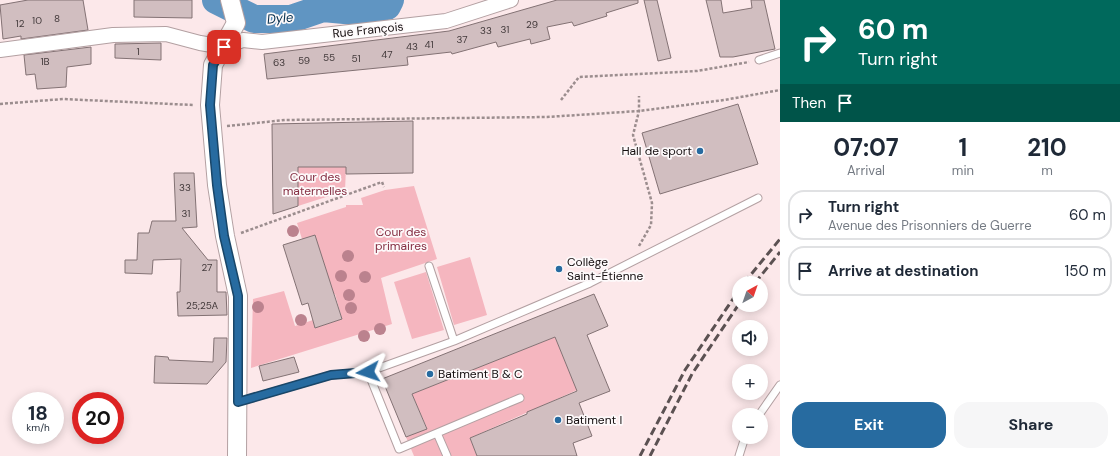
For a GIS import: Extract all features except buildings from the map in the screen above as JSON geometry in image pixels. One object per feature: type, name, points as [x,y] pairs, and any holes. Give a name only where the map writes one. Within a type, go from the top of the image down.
[{"type":"street","points":[[230,0],[236,23],[213,65],[210,105],[211,128],[224,236],[238,296],[237,456]]},
{"type":"street","name":"Rue François","points":[[224,47],[243,40],[262,42],[446,21],[511,0]]},
{"type":"street","points":[[0,50],[113,35],[159,34],[166,34],[200,44],[224,47]]},
{"type":"lane","points":[[759,60],[780,53]]},
{"type":"lane","points":[[238,402],[331,375],[368,372],[454,341],[590,283],[758,198]]},
{"type":"lane","points":[[429,266],[454,341]]},
{"type":"lane","points":[[368,372],[399,449],[520,398]]},
{"type":"lane","points":[[764,408],[780,385]]},
{"type":"lane","points":[[437,433],[447,456]]},
{"type":"lane","points":[[739,456],[743,444]]},
{"type":"path","points":[[561,100],[579,77],[697,71],[759,60]]},
{"type":"path","points":[[211,128],[250,122],[285,120],[547,117],[639,111],[724,100],[780,90]]},
{"type":"path","points":[[629,263],[651,225],[652,202],[633,135],[639,111],[639,96]]},
{"type":"path","points":[[0,104],[63,99],[210,105]]},
{"type":"path","points":[[224,236],[239,233],[382,182],[384,187]]},
{"type":"green space","name":"Cour des maternelles","points":[[298,167],[346,167],[345,191],[298,206]]},
{"type":"green space","name":"Cour des primaires","points":[[414,186],[437,259],[381,278],[392,324],[251,368],[253,299],[284,291],[295,326],[313,320],[315,328],[342,319],[335,294],[333,294],[302,239],[297,223],[346,207],[346,205],[363,205],[361,198],[385,190]]},
{"type":"green space","points":[[470,257],[487,315],[454,325],[437,267]]},
{"type":"green space","points":[[426,272],[444,330],[412,339],[394,282]]},
{"type":"green space","points":[[555,337],[577,390],[470,438],[477,456],[414,456],[406,437],[427,428],[412,394]]},
{"type":"waterway","name":"Dyle","points":[[216,0],[254,19],[291,19],[323,8],[355,11],[387,6],[390,0]]},
{"type":"railway","points":[[750,276],[780,239]]},
{"type":"railway","points":[[761,276],[780,252]]},
{"type":"railway","points":[[640,456],[685,370],[732,300]]},
{"type":"railway","points":[[650,456],[692,374],[734,312]]},
{"type":"place","name":"Hall de sport","points":[[700,151]]},
{"type":"place","name":"Collège Saint-Étienne","points":[[559,269]]},
{"type":"place","name":"Batiment B & C","points":[[430,374]]},
{"type":"place","name":"Batiment I","points":[[558,420]]},
{"type":"route","points":[[224,47],[213,65],[210,105],[217,185],[224,236],[238,296],[238,402],[331,375],[368,372]]}]
